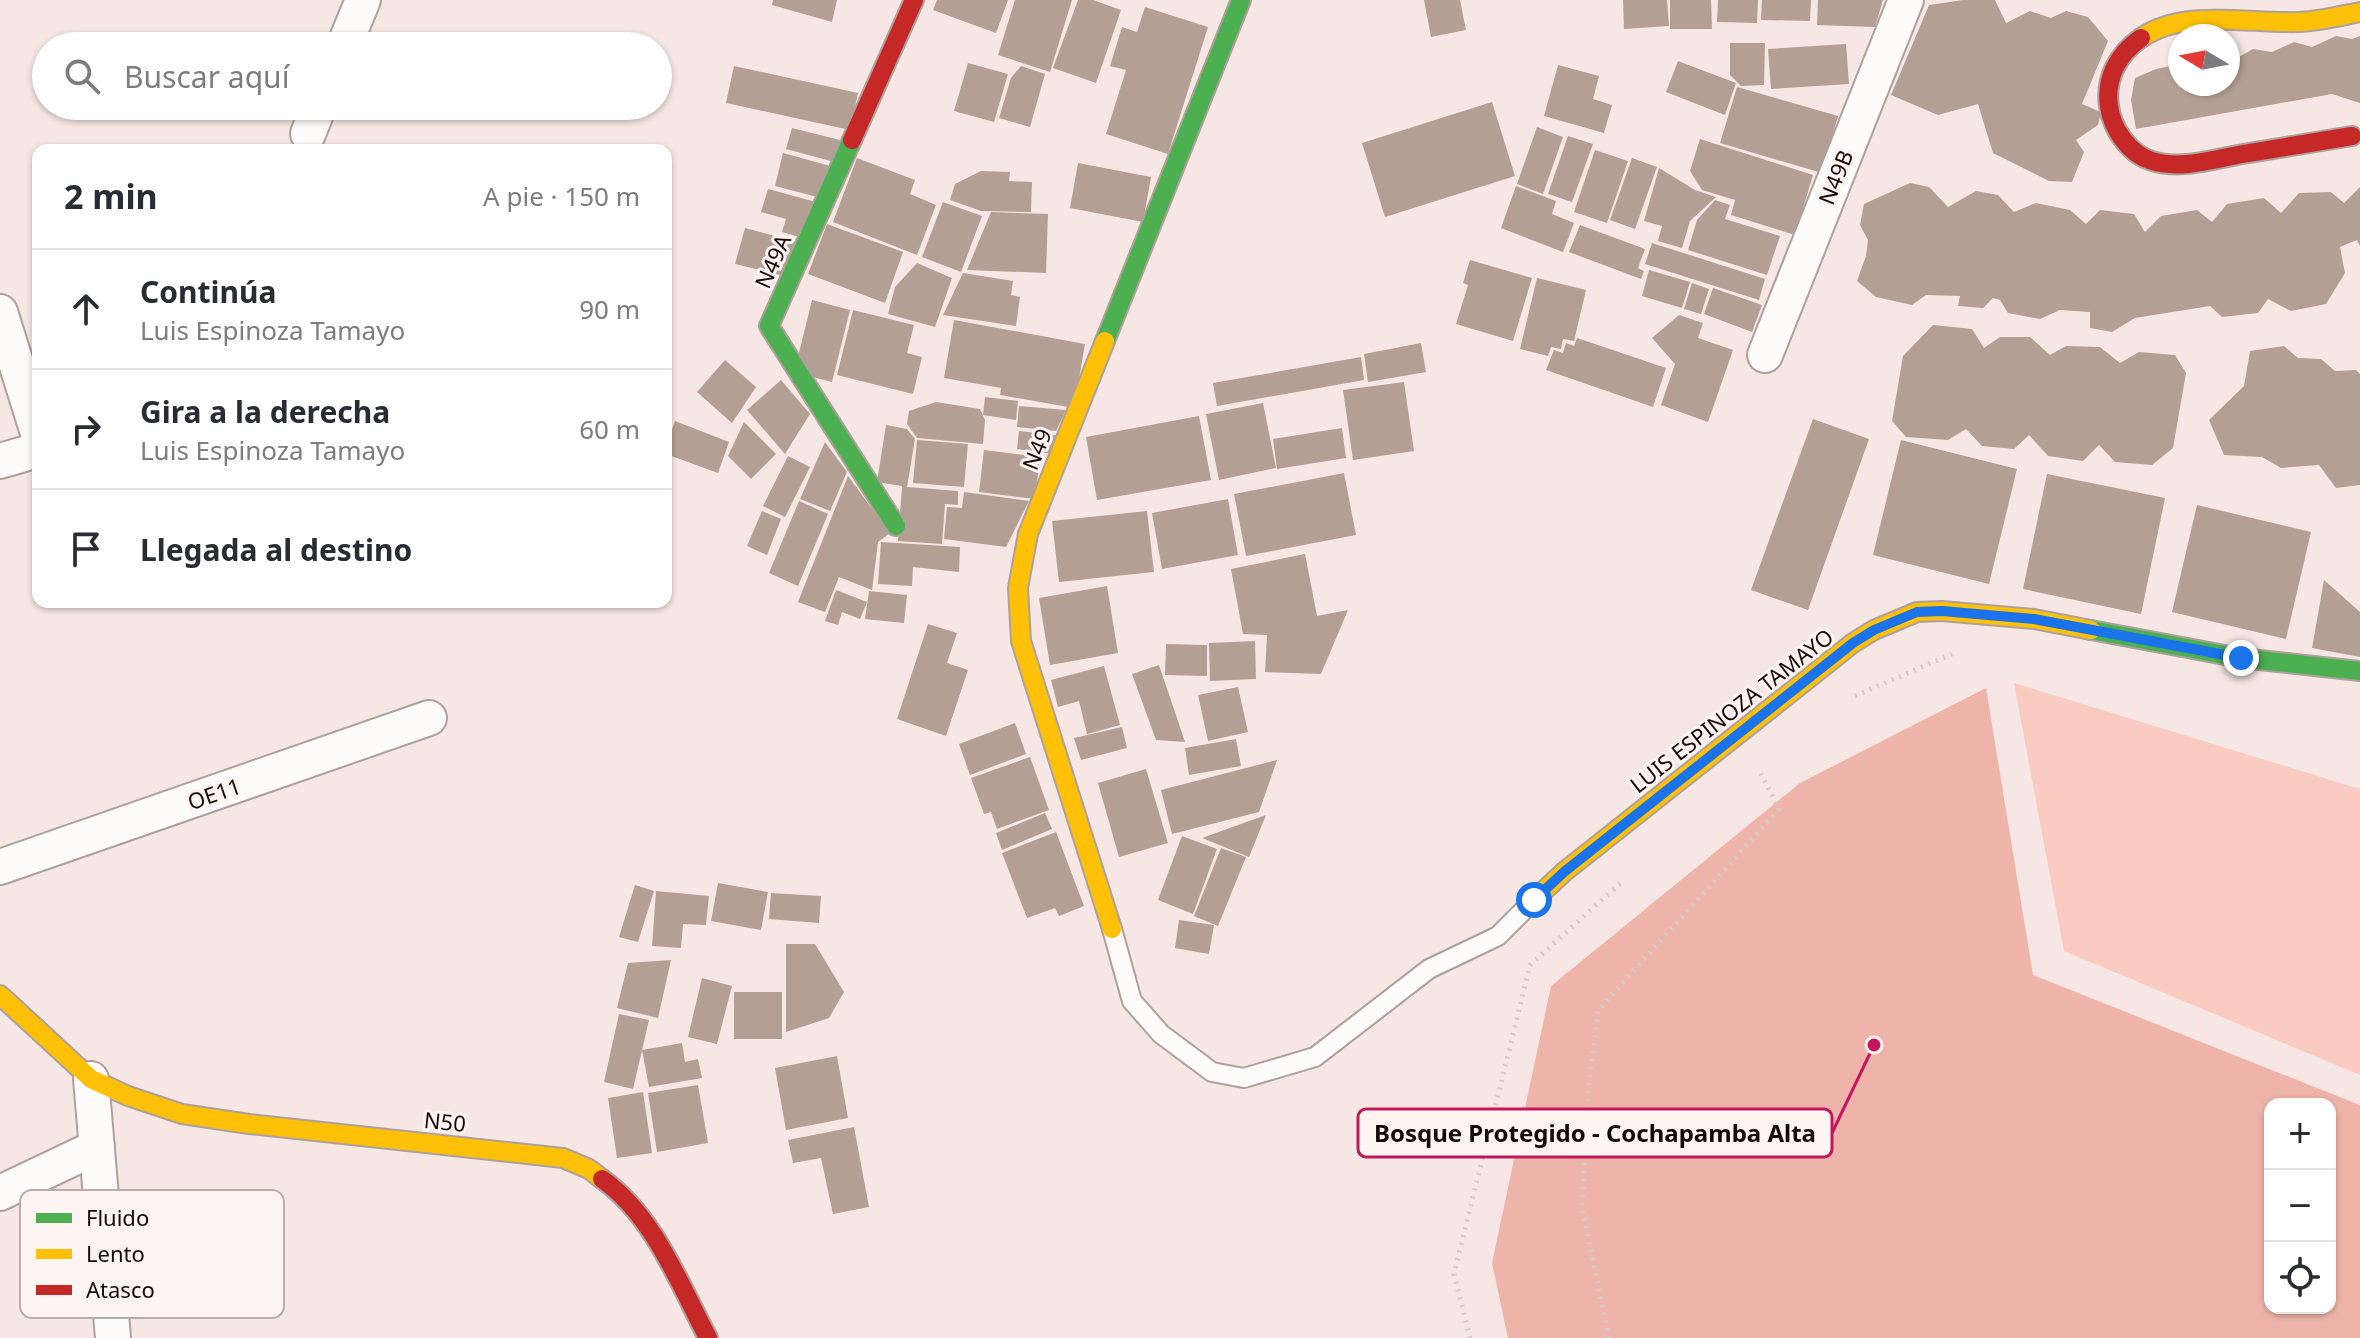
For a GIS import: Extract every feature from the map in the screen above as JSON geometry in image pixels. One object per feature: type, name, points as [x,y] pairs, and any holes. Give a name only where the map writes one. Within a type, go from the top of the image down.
[{"type":"street","points":[[350,32],[363,0]]},
{"type":"street","name":"N49A","points":[[896,526],[769,326],[914,0]]},
{"type":"street","name":"N49","points":[[1112,929],[1021,641],[1018,608],[1021,568],[1028,534],[1241,0]]},
{"type":"street","name":"N49B","points":[[1765,355],[1906,0]]},
{"type":"street","points":[[2352,136],[2185,164],[2163,164],[2143,157],[2126,143],[2111,120],[2108,100],[2109,83],[2115,66],[2127,48],[2152,32],[2199,21],[2304,22],[2354,9]]},
{"type":"street","points":[[0,312],[32,414]]},
{"type":"street","points":[[0,461],[32,452]]},
{"type":"street","name":"LUIS ESPINOZA TAMAYO","points":[[1534,900],[1564,872],[1853,643],[1874,630],[1917,612],[1942,611],[2034,619],[2241,658],[2360,671]]},
{"type":"street","name":"OE11","points":[[0,867],[429,718]]},
{"type":"street","name":"N50","points":[[0,995],[91,1079],[128,1096],[182,1114],[575,1161],[593,1169],[628,1200],[661,1252],[708,1338]]},
{"type":"street","points":[[91,1079],[101,1190]]},
{"type":"street","points":[[0,1193],[97,1147]]},
{"type":"street","points":[[111,1318],[113,1338]]},
{"type":"lane","points":[[1112,929],[1132,1001],[1161,1034],[1212,1072],[1244,1078],[1315,1057],[1429,969],[1498,936],[1534,900]]},
{"type":"path","points":[[1854,697],[1953,654]]},
{"type":"path","points":[[1609,1338],[1582,1207],[1588,1093],[1598,1010],[1779,809],[1754,760]]},
{"type":"path","points":[[1470,1338],[1454,1274],[1530,965],[1631,874]]},
{"type":"shaded area","points":[[2014,683],[2360,789],[2360,1075],[2064,951]]},
{"type":"shaded area","points":[[1986,688],[2033,975],[2360,1105],[2360,1338],[1508,1338],[1492,1263],[1551,986],[1800,783]]},
{"type":"building","points":[[773,0],[837,0],[832,22],[772,5]]},
{"type":"building","points":[[937,0],[1008,0],[996,33],[933,10]]},
{"type":"building","points":[[1015,0],[1072,0],[1050,72],[998,55]]},
{"type":"building","points":[[1078,0],[1093,0],[1121,10],[1096,83],[1053,68]]},
{"type":"building","points":[[1424,0],[1460,0],[1466,30],[1431,37]]},
{"type":"building","points":[[1623,0],[1667,0],[1669,26],[1624,29]]},
{"type":"building","points":[[1670,0],[1711,0],[1712,29],[1670,29]]},
{"type":"building","points":[[1718,0],[1758,0],[1757,23],[1717,22]]},
{"type":"building","points":[[1762,0],[1811,0],[1810,21],[1761,20]]},
{"type":"building","points":[[1818,0],[1883,0],[1875,27],[1817,25]]},
{"type":"building","points":[[1963,0],[1995,0],[2006,23],[2030,11],[2051,18],[2066,11],[2088,17],[2108,41],[2082,104],[2101,112],[2098,125],[2076,140],[2084,152],[2072,182],[2049,181],[1993,153],[1978,104],[1938,115],[1891,95],[1929,5]]},
{"type":"building","points":[[1145,7],[1208,27],[1168,154],[1106,134],[1126,70],[1110,66],[1122,27],[1137,32]]},
{"type":"building","points":[[2336,36],[2352,39],[2360,36],[2360,103],[2332,94],[2136,129],[2131,100],[2135,78],[2168,66],[2168,96],[2240,96],[2240,56],[2253,49],[2272,52],[2294,42],[2312,47]]},
{"type":"building","points":[[1730,43],[1765,43],[1764,85],[1741,86],[1730,75]]},
{"type":"building","points":[[1846,44],[1849,84],[1771,89],[1768,49]]},
{"type":"building","points":[[1678,61],[1736,83],[1725,115],[1666,92]]},
{"type":"building","points":[[968,63],[1008,74],[994,122],[954,111]]},
{"type":"building","points":[[1558,65],[1599,76],[1593,99],[1612,105],[1604,133],[1544,116]]},
{"type":"building","points":[[734,66],[858,93],[850,130],[726,103]]},
{"type":"building","points":[[1021,66],[1045,74],[1030,127],[999,118],[1011,78]]},
{"type":"building","points":[[1737,87],[1838,116],[1822,173],[1720,143]]},
{"type":"building","points":[[1492,102],[1515,176],[1385,217],[1362,143]]},
{"type":"building","points":[[1537,127],[1563,137],[1543,194],[1517,184]]},
{"type":"building","points":[[792,128],[844,141],[838,163],[786,149]]},
{"type":"building","points":[[1568,136],[1593,144],[1572,202],[1548,194]]},
{"type":"building","points":[[1700,139],[1813,175],[1795,235],[1731,215],[1735,200],[1702,190],[1690,171]]},
{"type":"building","points":[[1595,150],[1628,161],[1607,223],[1574,212]]},
{"type":"building","points":[[783,153],[834,167],[825,199],[775,186]]},
{"type":"building","points":[[857,158],[915,180],[910,194],[936,205],[917,255],[833,222]]},
{"type":"building","points":[[1632,158],[1657,167],[1635,229],[1610,220]]},
{"type":"building","points":[[1078,163],[1151,177],[1143,222],[1070,208]]},
{"type":"building","points":[[1659,168],[1695,190],[1716,197],[1690,221],[1682,248],[1658,241],[1662,226],[1644,221]]},
{"type":"building","points":[[981,171],[1010,172],[1009,181],[1032,182],[1031,212],[981,211],[950,200],[955,184]]},
{"type":"building","points":[[1910,183],[1929,187],[1948,207],[1976,191],[1998,195],[2014,212],[2036,203],[2070,210],[2086,224],[2100,210],[2134,214],[2145,232],[2161,216],[2197,210],[2212,222],[2227,204],[2264,198],[2281,213],[2299,193],[2331,192],[2344,203],[2360,187],[2360,246],[2357,240],[2340,247],[2345,273],[2326,304],[2291,311],[2268,299],[2258,313],[2222,317],[2210,306],[2135,318],[2112,332],[2090,328],[2090,312],[2060,310],[2040,319],[2008,313],[2000,300],[1993,298],[1983,308],[1958,306],[1960,296],[1926,295],[1912,305],[1876,297],[1857,281],[1868,240],[1860,225],[1864,204]]},
{"type":"building","points":[[1516,186],[1556,201],[1552,214],[1574,223],[1563,252],[1501,228]]},
{"type":"building","points":[[768,189],[816,202],[806,239],[782,232],[786,219],[761,212]]},
{"type":"building","points":[[1715,200],[1730,205],[1725,219],[1780,236],[1767,275],[1688,250],[1697,220]]},
{"type":"building","points":[[943,202],[982,216],[961,272],[922,257]]},
{"type":"building","points":[[991,212],[1048,214],[1046,273],[967,270]]},
{"type":"building","points":[[827,224],[903,252],[885,303],[808,274]]},
{"type":"building","points":[[1580,225],[1645,249],[1638,268],[1644,271],[1641,279],[1569,252]]},
{"type":"building","points":[[745,228],[797,242],[788,277],[735,264]]},
{"type":"building","points":[[1652,243],[1765,279],[1759,300],[1645,264]]},
{"type":"building","points":[[1470,260],[1532,278],[1513,341],[1456,324],[1468,285],[1463,283]]},
{"type":"building","points":[[917,263],[952,278],[935,327],[888,314],[895,287]]},
{"type":"building","points":[[1649,270],[1690,282],[1682,308],[1642,296]]},
{"type":"building","points":[[963,273],[1013,281],[1011,295],[1020,297],[1016,326],[943,315]]},
{"type":"building","points":[[1537,278],[1586,290],[1574,341],[1563,339],[1561,349],[1551,347],[1548,356],[1520,349]]},
{"type":"building","points":[[1692,283],[1709,289],[1701,314],[1684,309]]},
{"type":"building","points":[[1713,288],[1762,305],[1752,332],[1704,314]]},
{"type":"building","points":[[812,300],[850,310],[832,382],[801,374],[796,365]]},
{"type":"building","points":[[853,310],[914,325],[907,353],[922,357],[913,394],[837,375]]},
{"type":"building","points":[[1679,315],[1703,323],[1698,338],[1733,350],[1708,422],[1661,405],[1675,364],[1652,338]]},
{"type":"building","points":[[954,320],[1085,344],[1074,408],[1000,395],[1001,388],[944,378]]},
{"type":"building","points":[[1933,325],[1972,329],[1984,348],[2000,337],[2030,337],[2050,355],[2066,346],[2100,347],[2120,363],[2139,352],[2175,355],[2186,373],[2173,448],[2152,465],[2115,462],[2099,445],[2083,461],[2048,456],[2029,435],[2014,449],[1982,446],[1966,429],[1948,440],[1906,437],[1892,421],[1903,356]]},
{"type":"building","points":[[1577,338],[1666,368],[1653,407],[1546,370],[1554,350],[1563,353],[1566,343],[1574,346]]},
{"type":"building","points":[[1421,343],[1426,372],[1368,382],[1364,354]]},
{"type":"building","points":[[2284,346],[2298,358],[2321,359],[2335,371],[2356,370],[2360,374],[2360,485],[2336,488],[2319,465],[2281,468],[2262,457],[2224,455],[2209,420],[2244,386],[2250,351]]},
{"type":"building","points":[[1361,357],[1364,380],[1217,406],[1213,383]]},
{"type":"building","points":[[725,360],[756,387],[732,423],[697,392]]},
{"type":"building","points":[[781,380],[810,414],[785,454],[747,410]]},
{"type":"building","points":[[1404,382],[1414,451],[1353,460],[1343,390]]},
{"type":"building","points":[[985,397],[1018,401],[1016,420],[983,415]]},
{"type":"building","points":[[936,402],[980,409],[985,420],[983,444],[917,438],[907,424],[909,411]]},
{"type":"building","points":[[1263,403],[1276,468],[1219,480],[1206,414]]},
{"type":"building","points":[[1019,406],[1066,410],[1056,431],[1017,427]]},
{"type":"building","points":[[1199,416],[1211,480],[1097,500],[1086,437]]},
{"type":"building","points":[[1813,419],[1869,439],[1808,610],[1751,590]]},
{"type":"building","points":[[675,421],[729,442],[718,473],[672,456]]},
{"type":"building","points":[[744,422],[776,454],[751,479],[728,456]]},
{"type":"building","points":[[886,425],[907,429],[915,439],[907,487],[958,491],[958,505],[945,504],[942,544],[898,541],[902,486],[877,482]]},
{"type":"building","points":[[1342,428],[1346,458],[1277,469],[1273,439]]},
{"type":"building","points":[[1019,431],[1056,435],[1053,454],[1017,449]]},
{"type":"building","points":[[917,440],[968,444],[964,487],[913,483]]},
{"type":"building","points":[[1901,440],[2017,469],[1989,584],[1873,555]]},
{"type":"building","points":[[825,442],[847,472],[830,511],[800,499]]},
{"type":"building","points":[[984,450],[1040,457],[1035,499],[979,492]]},
{"type":"building","points":[[788,456],[810,467],[785,517],[763,506]]},
{"type":"building","points":[[1344,473],[1356,535],[1246,556],[1234,494]]},
{"type":"building","points":[[2047,474],[2165,498],[2141,614],[2023,589]]},
{"type":"building","points":[[848,476],[890,533],[878,542],[872,590],[839,577],[825,612],[798,602]]},
{"type":"building","points":[[964,492],[1029,501],[1006,547],[944,539],[947,507],[962,508]]},
{"type":"building","points":[[1228,499],[1238,555],[1162,569],[1152,513]]},
{"type":"building","points":[[799,501],[828,514],[798,586],[769,573]]},
{"type":"building","points":[[2197,505],[2311,532],[2286,639],[2172,612]]},
{"type":"building","points":[[762,511],[781,519],[767,555],[747,546]]},
{"type":"building","points":[[1147,511],[1154,572],[1059,582],[1052,521]]},
{"type":"building","points":[[881,542],[960,547],[959,572],[913,567],[912,586],[878,584]]},
{"type":"building","points":[[1305,554],[1317,616],[1348,610],[1321,674],[1265,672],[1267,635],[1243,634],[1231,569]]},
{"type":"building","points":[[2324,580],[2360,612],[2360,657],[2312,648]]},
{"type":"building","points":[[1107,586],[1118,653],[1050,665],[1039,598]]},
{"type":"building","points":[[836,590],[867,602],[860,619],[842,612],[838,625],[825,621]]},
{"type":"building","points":[[869,591],[907,595],[904,623],[865,619]]},
{"type":"building","points":[[928,624],[957,633],[947,663],[968,670],[946,736],[897,719]]},
{"type":"building","points":[[1255,641],[1256,679],[1210,681],[1209,643]]},
{"type":"building","points":[[1166,644],[1207,645],[1207,676],[1165,675]]},
{"type":"building","points":[[1159,665],[1185,742],[1156,740],[1132,674]]},
{"type":"building","points":[[1104,666],[1120,725],[1087,734],[1079,701],[1058,707],[1051,680]]},
{"type":"building","points":[[1238,687],[1248,732],[1208,741],[1198,695]]},
{"type":"building","points":[[1015,723],[1026,754],[970,775],[959,744]]},
{"type":"building","points":[[1122,727],[1127,748],[1081,760],[1074,738]]},
{"type":"building","points":[[1236,739],[1241,766],[1189,775],[1185,748]]},
{"type":"building","points":[[1030,757],[1049,810],[997,829],[991,812],[984,814],[971,778]]},
{"type":"building","points":[[1277,760],[1259,812],[1172,834],[1161,790]]},
{"type":"building","points":[[1146,769],[1168,843],[1119,857],[1098,783]]},
{"type":"building","points":[[1045,813],[1052,829],[1002,850],[996,833]]},
{"type":"building","points":[[1266,815],[1249,857],[1202,838]]},
{"type":"building","points":[[1056,832],[1084,906],[1059,916],[1055,908],[1027,918],[1002,853]]},
{"type":"building","points":[[1182,836],[1217,849],[1193,914],[1158,900]]},
{"type":"building","points":[[1221,848],[1246,857],[1218,926],[1194,916]]},
{"type":"building","points":[[718,883],[768,892],[761,930],[711,921]]},
{"type":"building","points":[[635,885],[654,891],[638,942],[619,937]]},
{"type":"building","points":[[656,891],[709,896],[706,925],[683,924],[681,948],[652,946]]},
{"type":"building","points":[[771,893],[821,896],[819,923],[769,919]]},
{"type":"building","points":[[1179,920],[1214,925],[1209,954],[1175,948]]},
{"type":"building","points":[[786,944],[815,944],[844,992],[829,1018],[786,1032]]},
{"type":"building","points":[[671,960],[658,1018],[617,1008],[628,963]]},
{"type":"building","points":[[702,978],[732,986],[717,1044],[688,1037]]},
{"type":"building","points":[[734,992],[782,992],[782,1039],[734,1039]]},
{"type":"building","points":[[619,1014],[649,1020],[633,1089],[604,1082]]},
{"type":"building","points":[[682,1043],[685,1062],[698,1059],[702,1078],[649,1087],[642,1050]]},
{"type":"building","points":[[837,1056],[848,1118],[786,1130],[775,1068]]},
{"type":"building","points":[[698,1085],[708,1143],[657,1152],[648,1093]]},
{"type":"building","points":[[643,1092],[652,1153],[617,1158],[608,1098]]},
{"type":"building","points":[[854,1127],[869,1207],[833,1214],[821,1158],[793,1163],[788,1140]]},
{"type":"traffic: fast","points":[[1105,341],[1241,0]]},
{"type":"traffic: fast","points":[[852,140],[769,326],[896,526]]},
{"type":"traffic: fast","points":[[2091,630],[2241,658],[2360,671]]},
{"type":"traffic: slow","points":[[2141,38],[2158,29],[2197,20],[2299,22],[2360,12]]},
{"type":"traffic: slow","points":[[1105,341],[1028,534],[1018,588],[1021,641],[1112,929]]},
{"type":"traffic: slow","points":[[1534,900],[1564,872],[1853,643],[1874,630],[1917,612],[1942,611],[2034,619],[2091,630]]},
{"type":"traffic: slow","points":[[0,995],[91,1079],[128,1096],[182,1114],[563,1158],[589,1169],[602,1179]]},
{"type":"traffic: jam","points":[[852,140],[914,0]]},
{"type":"traffic: jam","points":[[2141,38],[2120,59],[2111,76],[2108,96],[2118,132],[2129,147],[2144,158],[2163,163],[2198,163],[2352,136]]},
{"type":"traffic: jam","points":[[602,1179],[620,1194],[651,1231],[708,1338]]},
{"type":"place","name":"Bosque Protegido - Cochapamba Alta","points":[[1874,1045]]},
{"type":"route","points":[[1534,900],[1564,872],[1853,643],[1874,630],[1917,612],[1942,611],[2034,619],[2241,658]]}]
